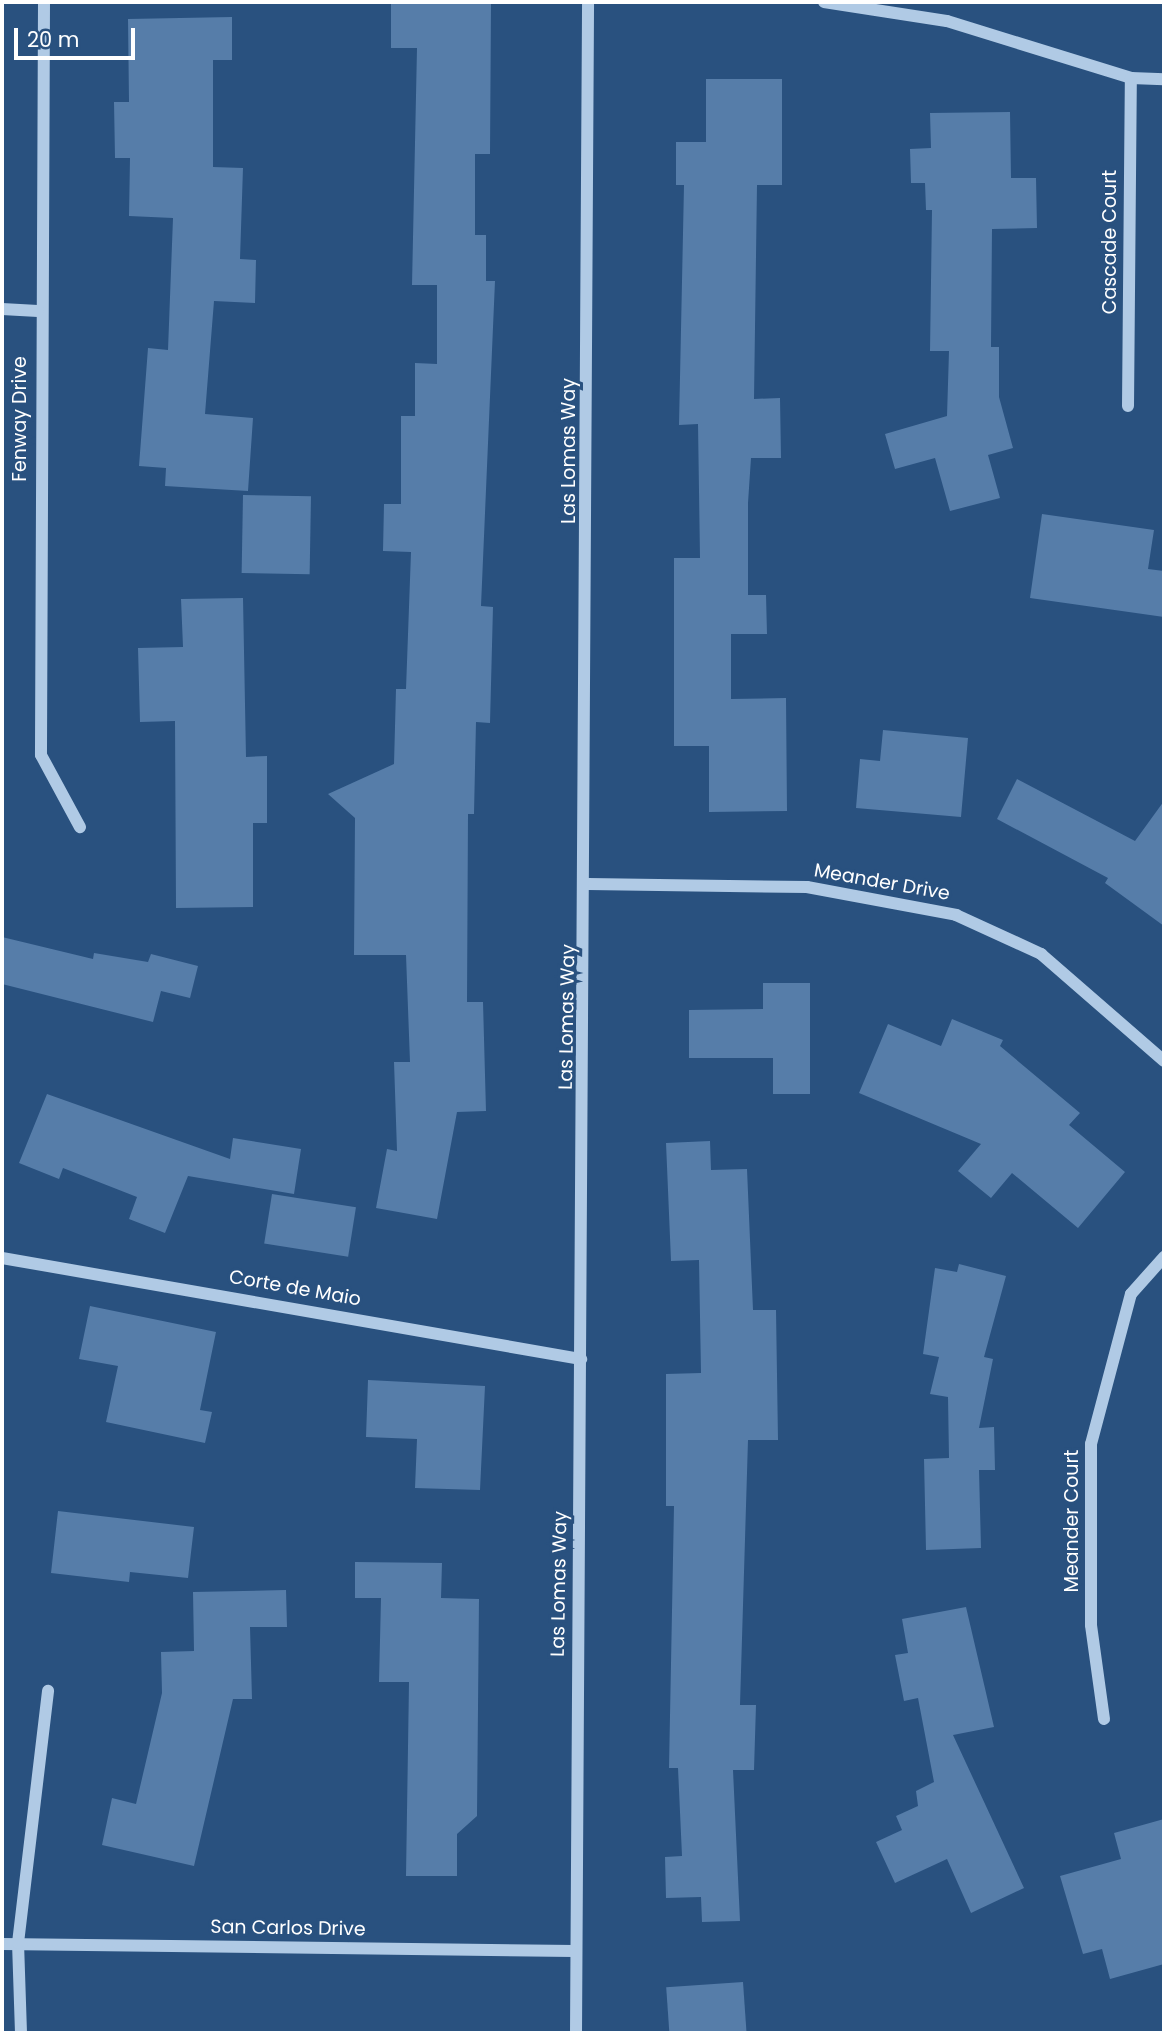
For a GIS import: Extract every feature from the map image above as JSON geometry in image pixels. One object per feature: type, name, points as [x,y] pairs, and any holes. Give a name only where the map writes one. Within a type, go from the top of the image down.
[{"type":"street","name":"Fenway Drive","points":[[44,2],[38,311],[41,755],[80,827]]},
{"type":"street","name":"Las Lomas Way","points":[[576,2033],[574,1951],[587,884],[588,2]]},
{"type":"street","points":[[824,2],[947,21],[1131,78],[1164,79]]},
{"type":"street","name":"Cascade Court","points":[[1128,406],[1131,78]]},
{"type":"street","points":[[2,309],[38,311]]},
{"type":"street","name":"Meander Drive","points":[[587,884],[807,887],[956,915],[1041,954],[1164,1061]]},
{"type":"street","name":"Meander Court","points":[[1104,1719],[1091,1625],[1091,1444],[1131,1294],[1164,1257]]},
{"type":"street","name":"Corte de Maio","points":[[2,1258],[581,1359]]},
{"type":"street","points":[[21,2033],[18,1943],[48,1691]]},
{"type":"street","name":"San Carlos Drive","points":[[2,1944],[574,1951]]},
{"type":"building","points":[[391,3],[491,4],[490,154],[475,154],[475,235],[486,235],[486,281],[495,281],[481,606],[493,607],[490,723],[476,722],[474,814],[468,814],[467,1002],[483,1002],[486,1111],[457,1112],[437,1219],[376,1208],[387,1149],[397,1151],[394,1062],[410,1062],[406,955],[354,955],[355,818],[328,794],[394,764],[396,689],[406,689],[411,552],[383,551],[384,504],[401,504],[401,416],[415,416],[415,363],[437,364],[437,285],[412,285],[417,48],[391,48]]},
{"type":"building","points":[[232,17],[232,60],[213,60],[213,167],[243,168],[240,259],[256,260],[255,303],[214,301],[205,414],[253,418],[248,491],[165,486],[166,468],[139,466],[148,348],[168,350],[173,218],[129,216],[130,158],[115,158],[114,102],[129,102],[128,19]]},
{"type":"building","points":[[706,79],[782,79],[782,185],[757,185],[754,399],[780,398],[781,458],[751,458],[748,503],[748,595],[766,595],[767,634],[731,634],[731,699],[786,698],[787,811],[709,812],[709,746],[674,746],[674,558],[700,558],[698,424],[679,425],[684,185],[676,185],[676,142],[706,142]]},
{"type":"building","points":[[1010,112],[1011,178],[1036,178],[1037,228],[992,229],[991,347],[999,347],[999,397],[1013,448],[988,455],[1000,498],[950,511],[935,458],[895,469],[885,434],[947,416],[949,351],[930,351],[932,210],[926,210],[925,183],[911,183],[910,149],[931,148],[930,113]]},
{"type":"building","points":[[243,495],[311,496],[310,574],[242,573]]},
{"type":"building","points":[[1042,514],[1154,530],[1148,569],[1164,571],[1164,617],[1030,598]]},
{"type":"building","points":[[243,598],[246,757],[267,756],[267,823],[253,823],[253,907],[176,908],[175,721],[140,722],[138,648],[183,647],[181,599]]},
{"type":"building","points":[[883,730],[968,738],[961,817],[856,808],[860,759],[880,761]]},
{"type":"building","points":[[1017,779],[1135,841],[1164,801],[1164,926],[1105,883],[1108,878],[997,819]]},
{"type":"building","points":[[2,937],[93,959],[94,953],[148,962],[151,954],[198,966],[190,998],[161,991],[153,1022],[2,984]]},
{"type":"building","points":[[763,983],[810,983],[810,1094],[773,1094],[773,1058],[689,1058],[689,1010],[763,1009]]},
{"type":"building","points":[[952,1019],[1003,1040],[1000,1046],[1080,1113],[1069,1125],[1125,1172],[1078,1228],[1012,1173],[991,1198],[958,1171],[981,1144],[859,1093],[888,1024],[941,1046]]},
{"type":"building","points":[[47,1094],[230,1159],[233,1138],[301,1149],[294,1194],[188,1176],[165,1233],[129,1219],[137,1197],[63,1168],[59,1179],[19,1163]]},
{"type":"building","points":[[710,1141],[711,1170],[747,1169],[753,1310],[776,1310],[778,1440],[748,1440],[740,1705],[756,1705],[754,1770],[733,1770],[740,1921],[702,1922],[701,1897],[666,1898],[665,1857],[682,1856],[678,1768],[669,1768],[674,1506],[666,1506],[666,1374],[701,1373],[699,1260],[671,1261],[666,1143]]},
{"type":"building","points":[[272,1194],[356,1207],[348,1257],[264,1243]]},
{"type":"building","points":[[959,1264],[1006,1276],[984,1357],[993,1359],[979,1428],[994,1427],[995,1470],[979,1470],[981,1548],[926,1550],[924,1459],[949,1458],[948,1397],[930,1394],[939,1357],[923,1354],[935,1268],[957,1272]]},
{"type":"building","points":[[90,1306],[216,1332],[200,1410],[212,1412],[205,1443],[106,1422],[118,1366],[79,1359]]},
{"type":"building","points":[[368,1380],[485,1386],[480,1490],[415,1488],[417,1439],[366,1437]]},
{"type":"building","points":[[58,1511],[194,1527],[188,1578],[130,1572],[129,1582],[51,1573]]},
{"type":"building","points":[[355,1562],[442,1563],[441,1598],[479,1599],[477,1816],[457,1834],[457,1876],[406,1876],[409,1682],[379,1682],[381,1598],[355,1598]]},
{"type":"building","points":[[286,1590],[287,1627],[250,1627],[252,1699],[233,1699],[194,1866],[102,1845],[112,1798],[136,1804],[162,1693],[161,1652],[194,1651],[193,1592]]},
{"type":"building","points":[[966,1607],[994,1727],[953,1735],[1024,1888],[971,1913],[947,1859],[895,1883],[876,1842],[902,1830],[896,1816],[918,1806],[916,1791],[934,1782],[918,1698],[904,1701],[895,1655],[908,1653],[902,1619]]},
{"type":"building","points":[[1164,1819],[1164,1964],[1110,1979],[1102,1949],[1083,1954],[1060,1876],[1121,1859],[1114,1833]]},
{"type":"building","points":[[743,1982],[747,2033],[669,2033],[666,1987]]}]
